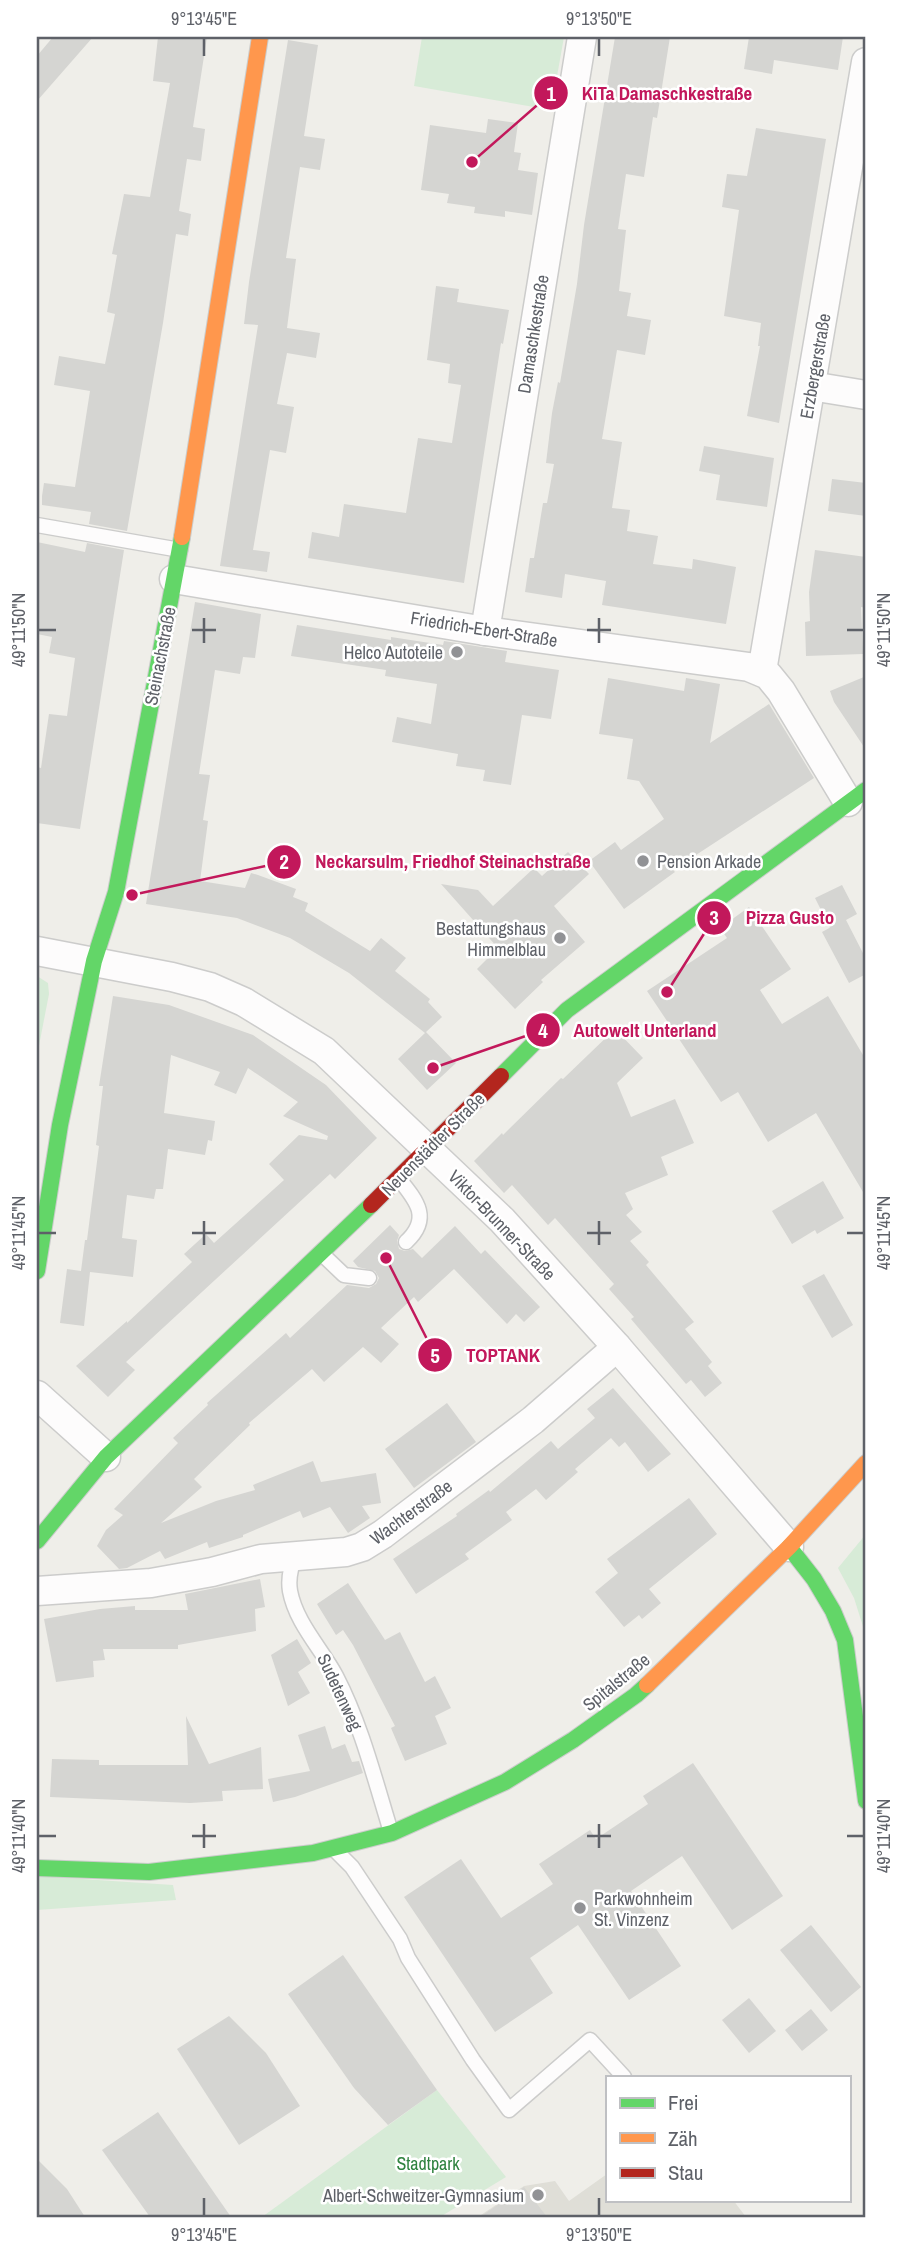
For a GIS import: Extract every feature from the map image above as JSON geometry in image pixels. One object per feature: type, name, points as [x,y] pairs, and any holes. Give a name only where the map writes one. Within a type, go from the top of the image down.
[{"type":"main road","name":"Steinachstraße","points":[[37,1271],[60,1125],[94,961],[116,892],[180,550],[260,37]]},
{"type":"main road","name":"Neuenstädter Straße","points":[[37,1541],[106,1457],[399,1179],[567,1010],[857,796]]},
{"type":"main road","name":"Spitalstraße","points":[[37,1868],[149,1872],[333,1848],[392,1833],[505,1782],[636,1695],[789,1547],[866,1463]]},
{"type":"main road","points":[[789,1547],[814,1579],[833,1611],[845,1640],[866,1801]]},
{"type":"street","name":"Damaschkestraße","points":[[485,631],[582,37]]},
{"type":"street","name":"Erzbergerstraße","points":[[762,671],[866,62]]},
{"type":"street","points":[[811,386],[866,395]]},
{"type":"street","name":"Friedrich-Ebert-Straße","points":[[174,579],[485,631],[749,667],[762,671]]},
{"type":"street","points":[[762,671],[781,691],[857,796]]},
{"type":"street","name":"Viktor-Brunner-Straße","points":[[37,951],[210,987],[244,1002],[324,1051],[502,1220],[617,1347],[789,1547]]},
{"type":"street","name":"Wachterstraße","points":[[37,1591],[151,1583],[212,1572],[261,1559],[346,1552],[362,1548],[533,1420],[617,1347]]},
{"type":"street","points":[[37,1395],[106,1457]]},
{"type":"lane","points":[[37,525],[180,550]]},
{"type":"lane","points":[[399,1179],[418,1202],[420,1219],[413,1236],[407,1242]]},
{"type":"lane","points":[[321,1253],[344,1275],[369,1278]]},
{"type":"lane","name":"Sudetenweg","points":[[296,1555],[291,1568],[290,1591],[300,1618],[336,1675],[358,1727],[392,1833]]},
{"type":"lane","points":[[333,1848],[352,1867],[400,1939],[408,1958],[473,2060],[509,2110],[590,2040],[623,2076]]},
{"type":"shaded area","name":"Albert-Schweitzer-Gymnasium","points":[[606,2175],[606,2202],[735,2202],[746,2217],[478,2217],[524,2186],[555,2181],[569,2201]]},
{"type":"green space","points":[[422,37],[564,37],[551,110],[414,86]]},
{"type":"green space","points":[[37,976],[48,983],[49,994],[37,1056]]},
{"type":"green space","points":[[866,1534],[866,1636],[854,1598],[838,1568]]},
{"type":"green space","points":[[37,1876],[173,1885],[176,1900],[37,1910]]},
{"type":"green space","name":"Stadtpark","points":[[437,2090],[506,2177],[440,2217],[262,2217]]},
{"type":"building","points":[[53,37],[93,37],[37,101],[37,56]]},
{"type":"building","points":[[158,37],[207,37],[193,127],[205,129],[201,161],[187,159],[179,211],[191,214],[188,236],[176,234],[127,531],[89,524],[91,512],[42,505],[42,496],[44,483],[75,487],[90,391],[54,385],[59,356],[105,364],[115,314],[107,312],[117,255],[112,254],[124,194],[150,197],[170,83],[153,81]]},
{"type":"building","points":[[615,37],[670,37],[657,118],[653,117],[644,177],[626,174],[618,229],[626,230],[619,291],[631,293],[627,316],[651,320],[645,355],[617,350],[602,439],[622,442],[612,508],[630,510],[627,531],[658,536],[653,564],[692,569],[693,559],[736,567],[726,624],[602,605],[606,581],[565,574],[562,598],[525,592],[530,558],[534,558],[543,503],[547,503],[554,464],[546,463],[552,413],[558,382],[560,383],[577,284]]},
{"type":"building","points":[[749,37],[843,37],[838,70],[774,60],[772,74],[744,69]]},
{"type":"building","points":[[288,40],[318,45],[304,136],[325,139],[320,170],[300,167],[286,258],[296,259],[287,328],[320,333],[316,358],[287,353],[277,404],[294,407],[286,453],[270,450],[253,550],[270,552],[267,572],[220,566],[258,325],[244,324],[249,282]]},
{"type":"building","points":[[488,119],[518,123],[514,152],[521,153],[518,170],[538,173],[532,215],[505,211],[505,217],[474,213],[475,207],[447,203],[449,194],[421,190],[430,125],[486,133]]},
{"type":"building","points":[[756,128],[826,139],[779,423],[747,416],[760,346],[761,323],[724,316],[739,210],[722,207],[727,174],[747,176]]},
{"type":"building","points":[[436,286],[459,289],[457,302],[509,310],[503,344],[501,343],[464,583],[308,558],[312,532],[339,537],[344,504],[406,513],[418,438],[452,443],[461,385],[448,383],[450,364],[427,360]]},
{"type":"building","points":[[704,446],[774,458],[767,507],[716,500],[720,475],[699,471]]},
{"type":"building","points":[[832,479],[866,483],[866,516],[828,511]]},
{"type":"building","points":[[37,542],[85,552],[87,543],[124,550],[80,829],[37,823],[37,767],[41,768],[49,714],[67,716],[75,658],[49,653],[52,637],[37,634]]},
{"type":"building","points":[[815,550],[866,557],[866,608],[861,607],[863,654],[806,656],[805,622],[810,621],[809,592]]},
{"type":"building","points":[[195,602],[261,614],[255,658],[243,657],[240,674],[215,670],[199,774],[210,775],[203,820],[208,821],[200,881],[245,888],[251,873],[296,889],[293,897],[308,903],[305,911],[370,951],[381,938],[406,958],[395,971],[430,999],[428,1002],[442,1017],[426,1032],[456,1063],[427,1090],[398,1059],[425,1033],[349,973],[290,938],[237,918],[146,904]]},
{"type":"building","points":[[297,625],[391,640],[391,637],[443,645],[444,641],[507,651],[505,662],[559,670],[551,719],[522,715],[511,785],[483,781],[485,770],[456,766],[458,754],[392,742],[397,717],[431,724],[437,684],[385,676],[386,670],[291,656]]},
{"type":"building","points":[[864,677],[866,750],[834,702],[830,691]]},
{"type":"building","points":[[608,678],[684,691],[686,678],[720,684],[710,743],[769,704],[814,778],[673,870],[675,872],[624,909],[589,861],[615,842],[621,850],[664,819],[639,781],[627,779],[633,739],[599,734]]},
{"type":"building","points":[[568,852],[589,874],[554,906],[585,942],[541,980],[543,982],[515,1009],[477,969],[498,948],[441,884],[478,890],[493,906],[534,868],[542,876]]},
{"type":"building","points":[[842,885],[857,914],[846,920],[866,959],[866,974],[849,983],[822,932],[830,928],[815,898]]},
{"type":"building","points":[[749,907],[791,969],[760,990],[782,1024],[828,996],[866,1060],[866,1197],[816,1113],[768,1142],[738,1092],[721,1102],[647,991],[727,938],[720,928]]},
{"type":"building","points":[[113,996],[169,1005],[253,1035],[326,1085],[377,1138],[335,1179],[330,1174],[126,1362],[135,1370],[108,1397],[76,1366],[192,1262],[184,1254],[206,1234],[214,1243],[284,1180],[269,1164],[299,1135],[327,1140],[328,1136],[283,1116],[298,1102],[248,1068],[236,1094],[214,1085],[220,1072],[171,1055],[164,1113],[215,1121],[212,1141],[208,1140],[205,1155],[168,1149],[163,1189],[156,1189],[154,1199],[127,1195],[122,1238],[137,1240],[133,1277],[90,1272],[84,1326],[60,1323],[67,1269],[81,1271],[87,1240],[99,1146],[96,1145],[103,1086],[99,1086]]},
{"type":"building","points":[[615,1029],[643,1058],[617,1083],[631,1117],[675,1099],[694,1143],[661,1157],[668,1175],[625,1193],[633,1209],[626,1215],[642,1232],[630,1241],[649,1262],[646,1265],[694,1322],[685,1329],[712,1362],[708,1366],[722,1383],[705,1397],[691,1380],[686,1384],[631,1319],[634,1317],[609,1289],[614,1284],[555,1218],[548,1225],[512,1185],[504,1193],[474,1161]]},
{"type":"building","points":[[823,1181],[844,1218],[817,1234],[815,1230],[792,1244],[772,1211]]},
{"type":"building","points":[[390,1225],[399,1235],[399,1249],[413,1249],[422,1258],[455,1226],[481,1254],[485,1250],[540,1307],[524,1322],[516,1314],[507,1324],[454,1269],[418,1302],[414,1297],[381,1328],[399,1344],[381,1363],[363,1347],[324,1382],[312,1369],[249,1423],[250,1425],[194,1479],[202,1487],[161,1523],[216,1501],[255,1490],[253,1485],[313,1461],[321,1482],[376,1473],[381,1503],[362,1506],[370,1518],[348,1533],[330,1507],[303,1518],[300,1511],[243,1537],[209,1548],[207,1542],[165,1559],[160,1551],[127,1568],[119,1569],[97,1546],[106,1530],[123,1515],[114,1509],[178,1443],[173,1438],[208,1405],[207,1403],[286,1333],[290,1338],[347,1285],[369,1288],[376,1284],[379,1278],[375,1271],[358,1267],[353,1261]]},
{"type":"building","points":[[824,1274],[853,1325],[832,1338],[802,1286]]},
{"type":"building","points":[[613,1388],[671,1454],[648,1472],[625,1442],[619,1447],[611,1438],[575,1469],[578,1472],[546,1500],[536,1489],[506,1512],[512,1520],[465,1554],[469,1559],[416,1594],[393,1559],[457,1516],[456,1514],[489,1490],[490,1492],[551,1441],[558,1449],[595,1418],[587,1409]]},
{"type":"building","points":[[447,1403],[476,1442],[414,1488],[385,1449]]},
{"type":"building","points":[[689,1498],[717,1534],[649,1589],[661,1603],[642,1619],[639,1615],[624,1627],[595,1592],[618,1573],[607,1559]]},
{"type":"building","points":[[260,1579],[265,1607],[255,1609],[256,1631],[178,1645],[178,1649],[103,1649],[105,1660],[93,1661],[94,1677],[56,1682],[44,1619],[135,1606],[135,1610],[188,1610],[185,1594]]},
{"type":"building","points":[[348,1583],[385,1640],[400,1632],[425,1682],[435,1676],[451,1708],[435,1716],[447,1744],[405,1761],[391,1728],[395,1726],[353,1645],[343,1630],[336,1635],[317,1604]]},
{"type":"building","points":[[297,1639],[311,1663],[298,1672],[310,1693],[288,1706],[271,1655]]},
{"type":"building","points":[[186,1716],[209,1764],[261,1747],[263,1789],[222,1791],[223,1801],[190,1803],[50,1797],[52,1759],[99,1760],[99,1765],[188,1765]]},
{"type":"building","points":[[325,1726],[332,1749],[345,1744],[352,1762],[359,1761],[363,1773],[273,1802],[268,1779],[310,1771],[298,1735]]},
{"type":"building","name":"Parkwohnheim St. Vinzenz","points":[[693,1763],[783,1896],[732,1930],[682,1856],[631,1891],[681,1966],[629,2000],[578,1925],[530,1958],[553,1993],[495,2032],[404,1897],[461,1859],[501,1918],[553,1884],[539,1864],[590,1830],[596,1839],[648,1804],[643,1796]]},
{"type":"building","points":[[811,1925],[861,1987],[831,2012],[780,1950]]},
{"type":"building","points":[[343,1955],[437,2090],[388,2125],[354,2088],[288,1994]]},
{"type":"building","points":[[749,1998],[776,2031],[749,2053],[722,2020]]},
{"type":"building","points":[[811,2009],[828,2030],[802,2051],[785,2030]]},
{"type":"building","points":[[229,2016],[266,2053],[300,2106],[239,2145],[177,2049]]},
{"type":"building","points":[[158,2112],[231,2217],[150,2217],[102,2150]]},
{"type":"building","points":[[37,2159],[67,2189],[85,2217],[37,2217]]},
{"type":"building","points":[[524,2187],[547,2217],[480,2217]]},
{"type":"traffic: fast","points":[[37,1271],[60,1125],[94,961],[116,892],[182,537]]},
{"type":"traffic: fast","points":[[501,1076],[567,1010],[866,790]]},
{"type":"traffic: fast","points":[[37,1541],[106,1457],[371,1205]]},
{"type":"traffic: fast","points":[[789,1547],[814,1579],[833,1611],[845,1640],[866,1801]]},
{"type":"traffic: fast","points":[[37,1868],[149,1872],[313,1853],[392,1833],[505,1782],[573,1740],[647,1685]]},
{"type":"traffic: slow","points":[[182,537],[260,37]]},
{"type":"traffic: slow","points":[[647,1685],[789,1547],[866,1463]]},
{"type":"traffic: jam","points":[[371,1205],[501,1076]]},
{"type":"place","name":"KiTa Damaschkestraße","points":[[472,162]]},
{"type":"place","name":"Helco Autoteile","points":[[457,652]]},
{"type":"place","name":"Pension Arkade","points":[[643,861]]},
{"type":"place","name":"Neckarsulm, Friedhof Steinachstraße","points":[[132,895]]},
{"type":"place","name":"Bestattungshaus Himmelblau","points":[[560,938]]},
{"type":"place","name":"Pizza Gusto","points":[[667,992]]},
{"type":"place","name":"Autowelt Unterland","points":[[433,1068]]},
{"type":"place","name":"TOPTANK","points":[[386,1258]]},
{"type":"place","name":"Parkwohnheim St. Vinzenz","points":[[580,1908]]},
{"type":"place","name":"Albert-Schweitzer-Gymnasium","points":[[538,2195]]}]
